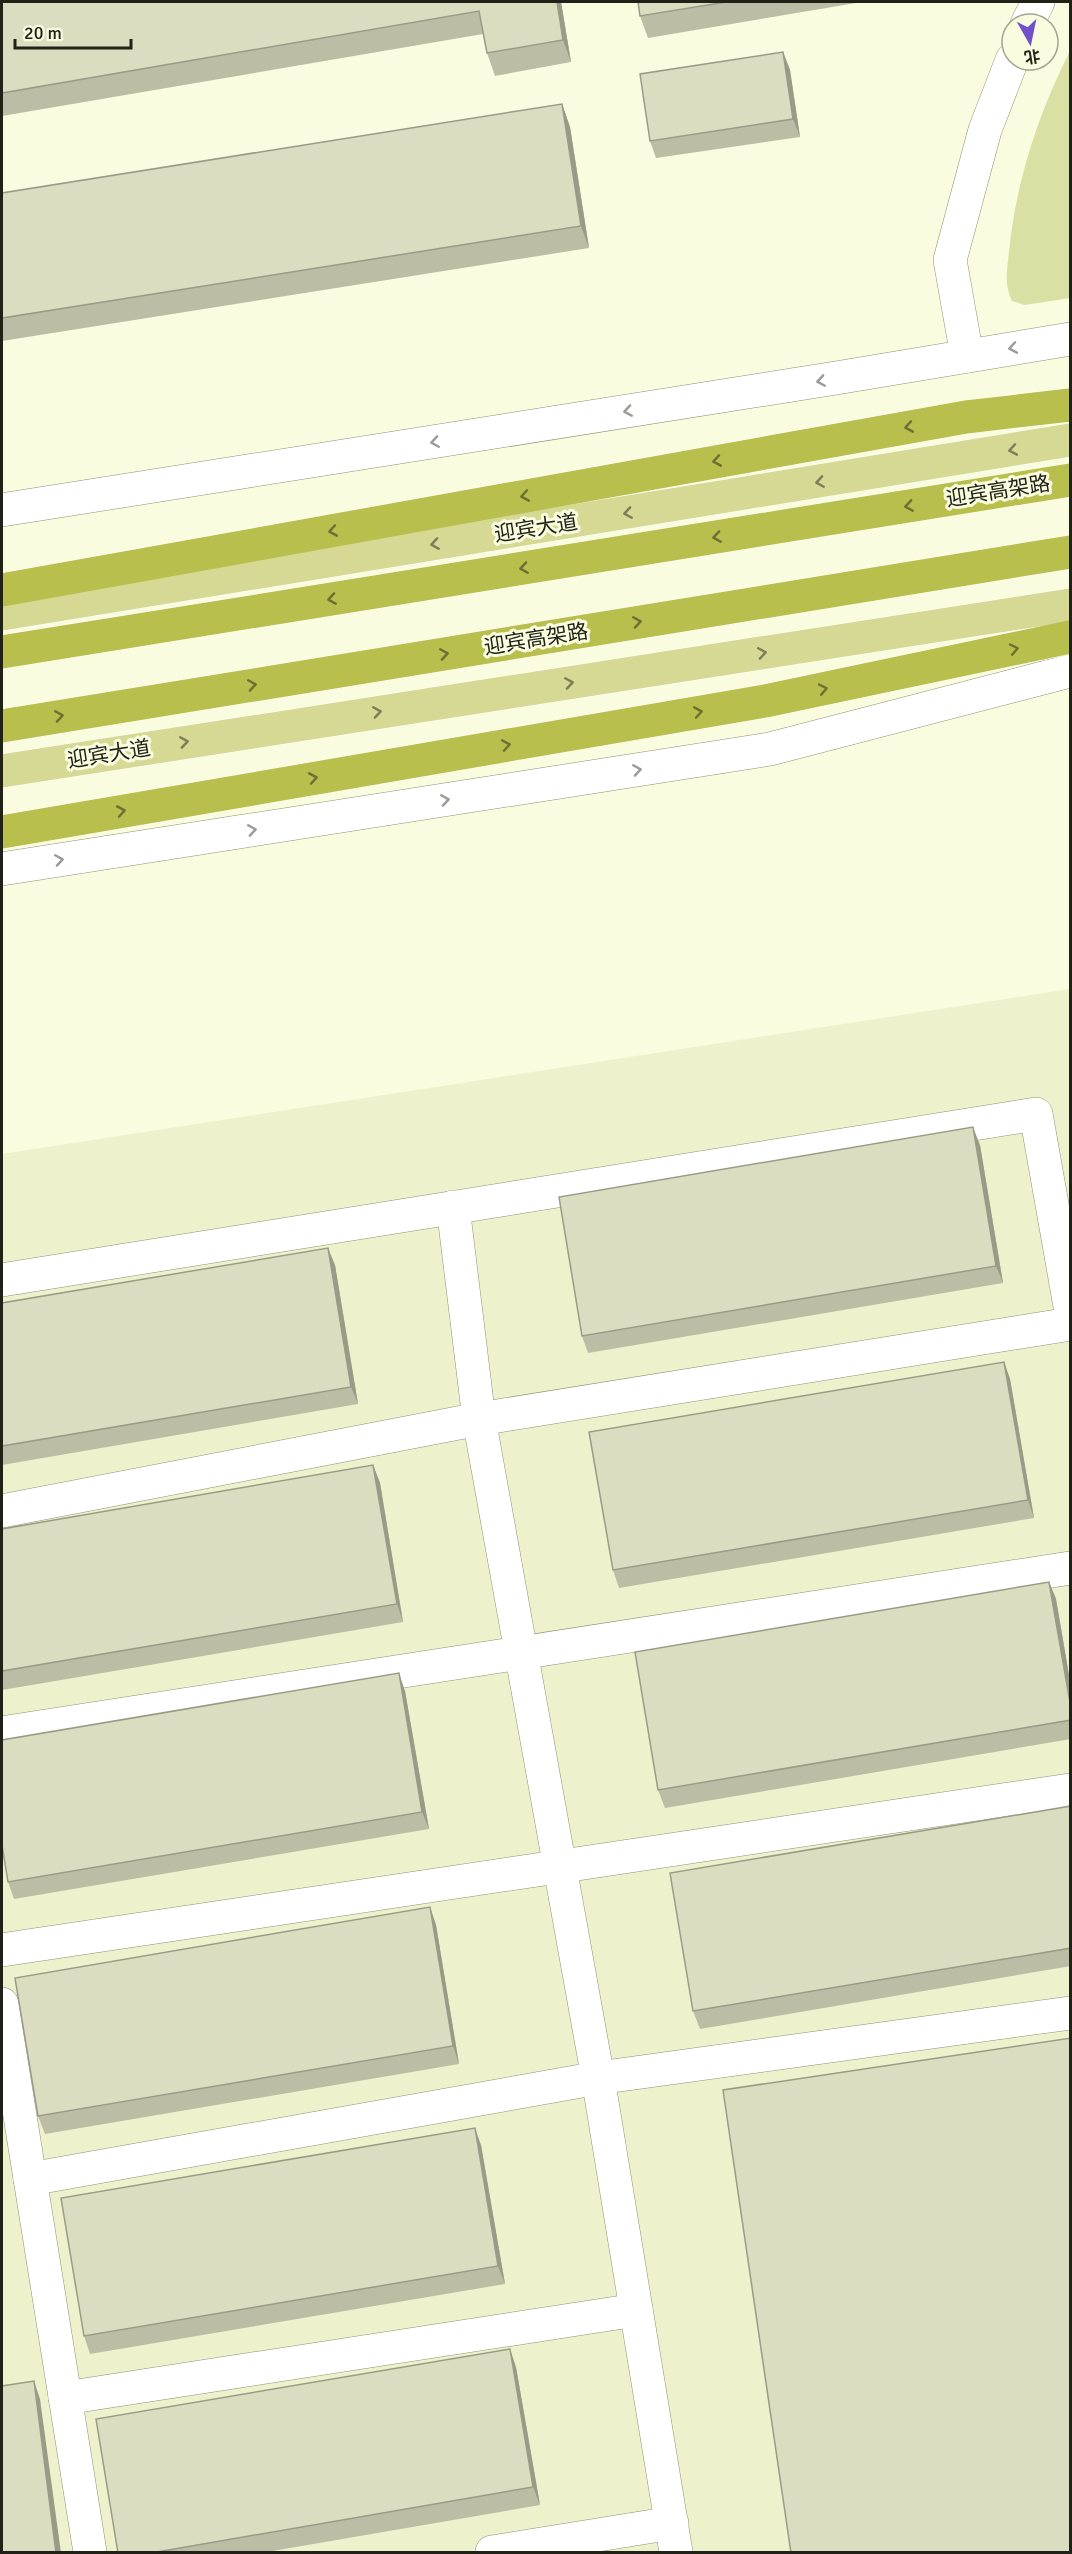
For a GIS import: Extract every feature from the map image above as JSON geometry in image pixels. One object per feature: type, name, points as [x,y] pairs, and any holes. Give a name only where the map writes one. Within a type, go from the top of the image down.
[{"type":"highway","points":[[2,590],[966,417],[1071,405]]},
{"type":"highway","name":"迎宾高架路","points":[[2,652],[1071,480]]},
{"type":"highway","name":"迎宾高架路","points":[[2,726],[1071,552]]},
{"type":"highway","points":[[2,832],[765,701],[1071,637]]},
{"type":"main road","name":"迎宾大道","points":[[2,614],[1071,440]]},
{"type":"main road","name":"迎宾大道","points":[[2,771],[1071,605]]},
{"type":"street","points":[[967,356],[950,260],[985,130],[1007,72]]},
{"type":"street","points":[[2,510],[1071,339]]},
{"type":"street","points":[[2,869],[770,749],[1071,671]]},
{"type":"street","points":[[2,1280],[1036,1114],[1071,1306]]},
{"type":"street","points":[[453,1207],[479,1419],[598,2078],[674,2538],[492,2553]]},
{"type":"street","points":[[2,1510],[479,1419],[1071,1324]]},
{"type":"street","points":[[2,1733],[1071,1568]]},
{"type":"street","points":[[2,1950],[1071,1790]]},
{"type":"street","points":[[2,2004],[90,2553]]},
{"type":"street","points":[[30,2179],[598,2078],[1071,2013]]},
{"type":"street","points":[[65,2398],[636,2310]]},
{"type":"shaded area","points":[[1070,51],[1070,298],[1025,305],[1012,301],[1007,283],[1012,226],[1030,148]]},
{"type":"shaded area","points":[[1070,989],[1070,2552],[2,2552],[2,1154]]},
{"type":"building","points":[[2,2],[557,2],[563,40],[487,53],[479,11],[2,93]]},
{"type":"building","points":[[638,2],[726,2],[640,16]]},
{"type":"building","points":[[783,52],[793,119],[650,141],[640,74]]},
{"type":"building","points":[[562,104],[581,226],[2,318],[2,193]]},
{"type":"building","points":[[973,1127],[996,1266],[582,1336],[559,1197]]},
{"type":"building","points":[[328,1248],[351,1387],[2,1446],[2,1303]]},
{"type":"building","points":[[1004,1362],[1028,1500],[613,1570],[589,1432]]},
{"type":"building","points":[[373,1465],[397,1604],[2,1671],[2,1529]]},
{"type":"building","points":[[1049,1582],[1071,1708],[1071,1720],[658,1790],[635,1652]]},
{"type":"building","points":[[399,1673],[422,1812],[8,1882],[2,1845],[2,1740]]},
{"type":"building","points":[[1071,1806],[1071,1948],[693,2011],[670,1873]]},
{"type":"building","points":[[430,1907],[453,2046],[38,2116],[15,1978]]},
{"type":"building","points":[[1071,2038],[1071,2553],[791,2553],[723,2090]]},
{"type":"building","points":[[475,2128],[498,2266],[84,2336],[61,2198]]},
{"type":"building","points":[[510,2349],[533,2487],[151,2553],[118,2553],[96,2419]]},
{"type":"building","points":[[34,2381],[56,2553],[2,2553],[2,2386]]}]
